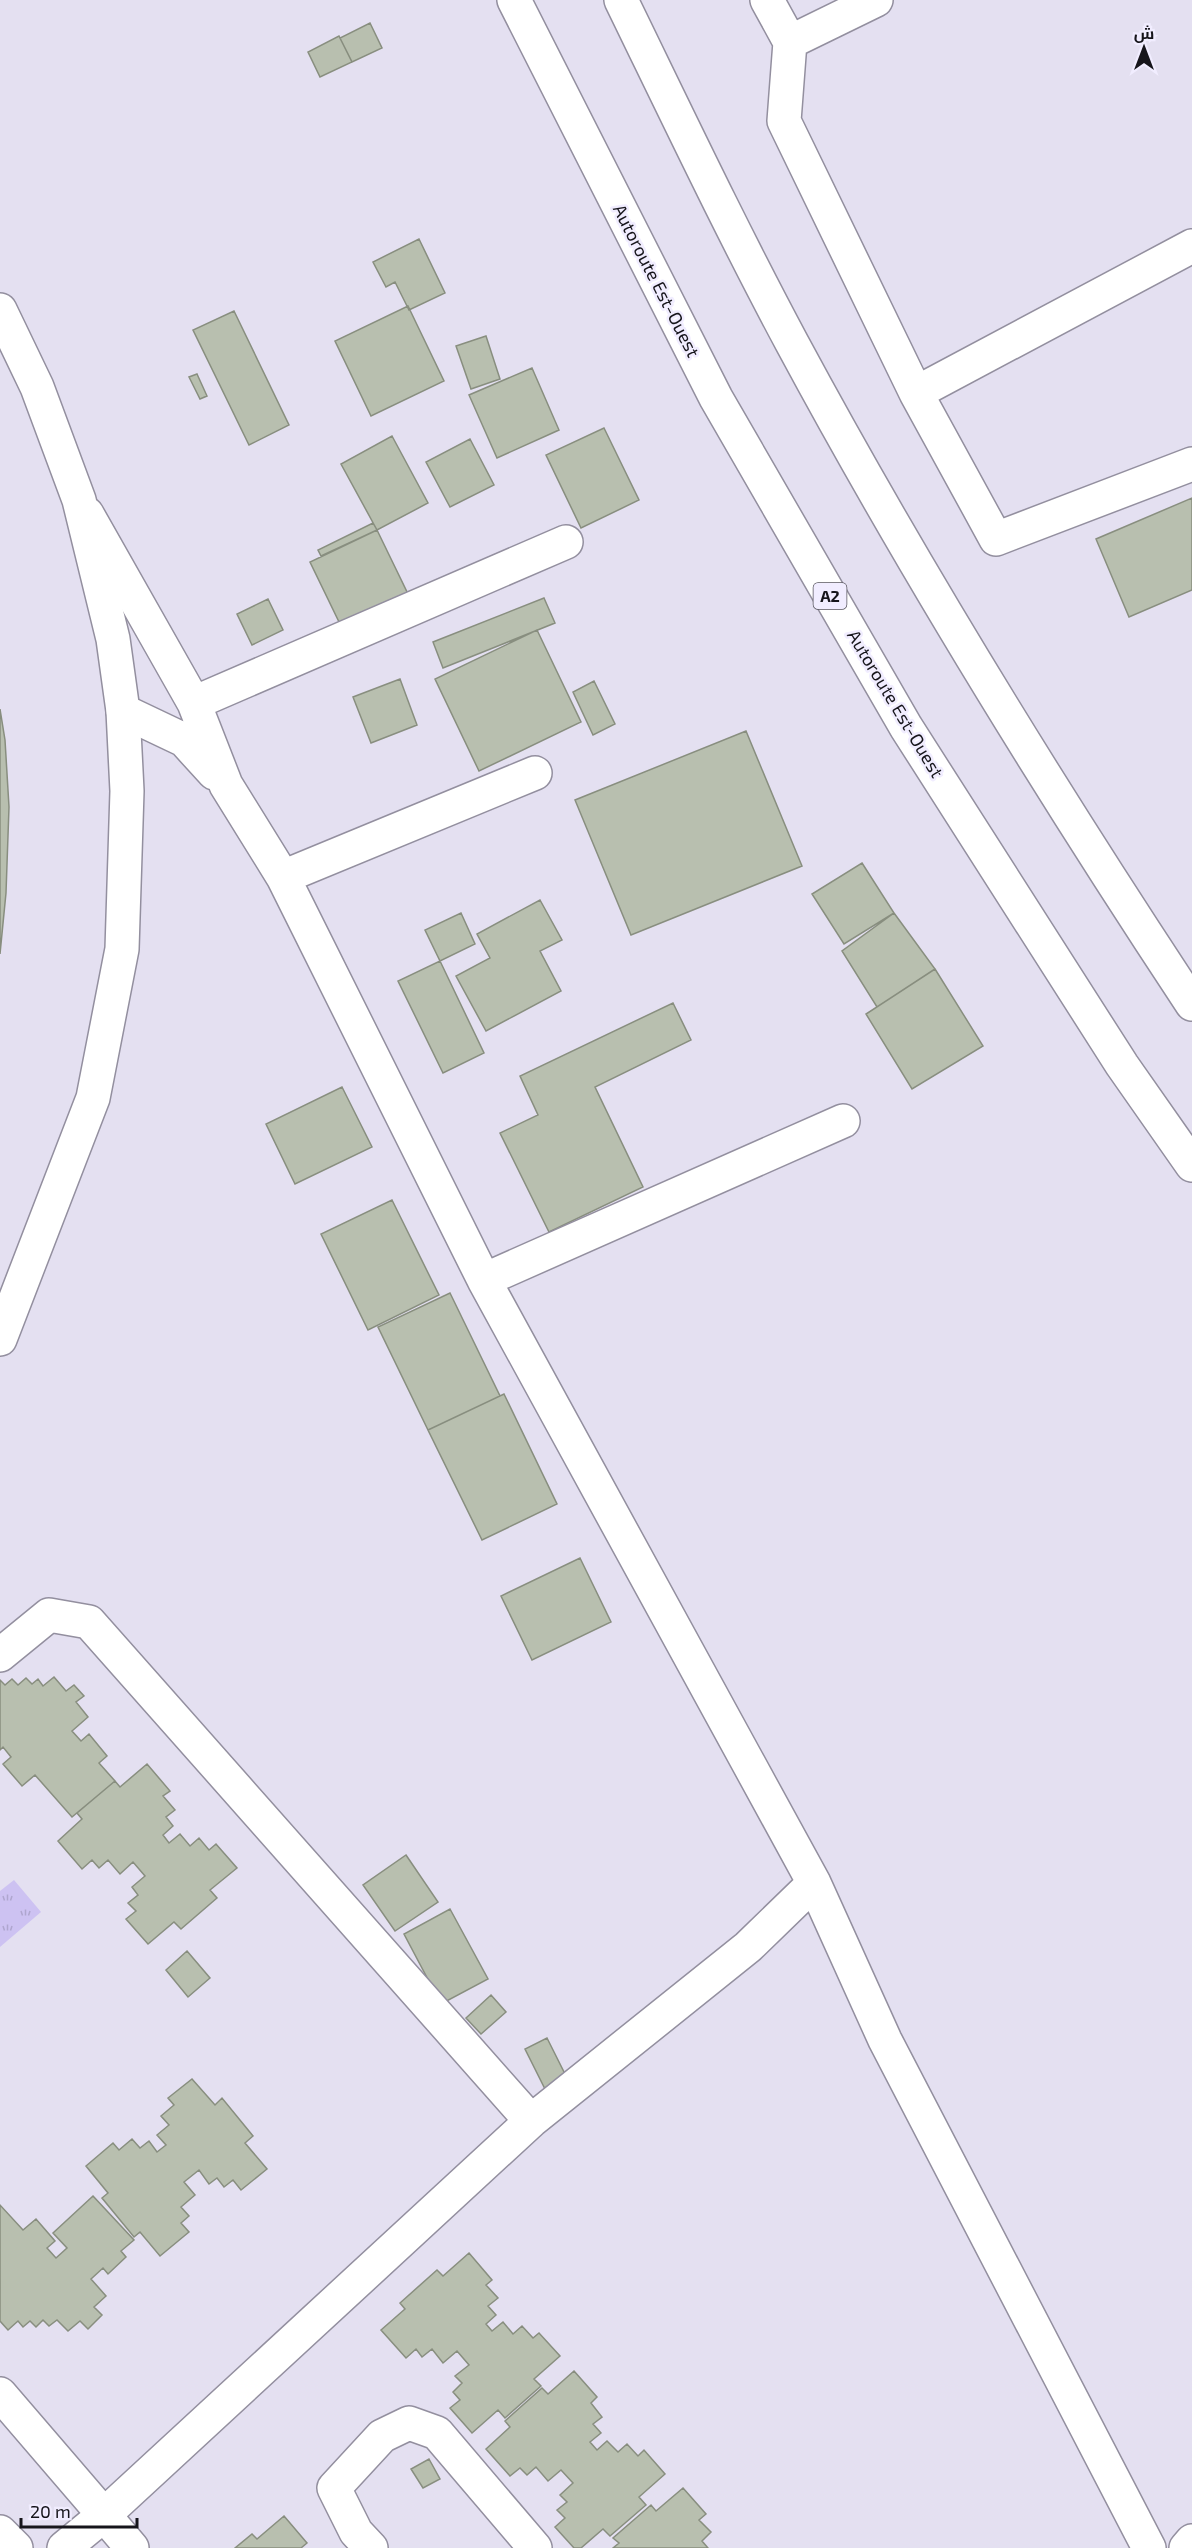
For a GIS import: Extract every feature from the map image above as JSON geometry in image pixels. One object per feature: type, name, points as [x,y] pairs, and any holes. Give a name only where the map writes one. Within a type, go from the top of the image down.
[{"type":"main road","name":"Autoroute Est-Ouest","points":[[514,0],[716,398],[894,706],[1122,1065],[1192,1165]]},
{"type":"main road","points":[[621,0],[792,342],[955,632],[1192,1004]]},
{"type":"main road","points":[[767,0],[790,42],[784,121],[916,393],[996,539],[1192,464]]},
{"type":"main road","points":[[790,42],[876,0]]},
{"type":"main road","points":[[916,393],[1192,246]]},
{"type":"main road","points":[[0,310],[37,387],[79,500],[113,639],[123,711],[128,792],[122,949],[93,1098],[0,1339]]},
{"type":"main road","points":[[79,500],[194,703],[195,738],[283,877],[484,1280],[814,1883],[885,2040],[1149,2548]]},
{"type":"main road","points":[[194,703],[566,542]]},
{"type":"main road","points":[[123,711],[195,738]]},
{"type":"main road","points":[[283,877],[535,773]]},
{"type":"main road","points":[[484,1280],[843,1121]]},
{"type":"main road","points":[[0,1655],[49,1615],[89,1622],[531,2121]]},
{"type":"main road","points":[[64,2548],[104,2515],[531,2121],[748,1947],[814,1883]]},
{"type":"main road","points":[[0,2394],[132,2548]]},
{"type":"main road","points":[[371,2548],[356,2532],[334,2488],[382,2436],[409,2423],[437,2433],[535,2548]]},
{"type":"main road","points":[[0,2532],[16,2548]]},
{"type":"main road","points":[[1186,2548],[1192,2541]]},
{"type":"green space","points":[[14,1880],[41,1912],[0,1947],[0,1891]]},
{"type":"building","points":[[370,23],[382,48],[352,62],[340,38]]},
{"type":"building","points":[[339,36],[352,62],[320,77],[308,52]]},
{"type":"building","points":[[419,239],[445,293],[409,310],[395,282],[386,287],[373,262]]},
{"type":"building","points":[[408,306],[444,381],[371,416],[335,341]]},
{"type":"building","points":[[234,311],[289,425],[249,445],[193,330]]},
{"type":"building","points":[[486,336],[500,379],[471,389],[456,346]]},
{"type":"building","points":[[532,368],[559,430],[497,458],[469,395]]},
{"type":"building","points":[[197,374],[207,396],[200,399],[189,377]]},
{"type":"building","points":[[604,428],[639,500],[581,528],[546,455]]},
{"type":"building","points":[[392,436],[428,503],[377,530],[341,464]]},
{"type":"building","points":[[470,439],[494,485],[450,507],[426,462]]},
{"type":"building","points":[[1192,498],[1192,590],[1129,617],[1096,539]]},
{"type":"building","points":[[373,523],[377,530],[321,556],[318,550]]},
{"type":"building","points":[[377,530],[408,594],[341,626],[310,562]]},
{"type":"building","points":[[544,598],[555,623],[443,668],[433,642]]},
{"type":"building","points":[[268,599],[283,630],[252,645],[237,614]]},
{"type":"building","points":[[537,630],[581,722],[479,771],[435,679]]},
{"type":"building","points":[[400,679],[417,725],[371,743],[353,697]]},
{"type":"building","points":[[594,681],[615,724],[593,735],[573,692]]},
{"type":"building","points":[[0,709],[5,740],[9,807],[6,893],[0,954]]},
{"type":"building","points":[[746,731],[802,866],[631,935],[575,800]]},
{"type":"building","points":[[862,863],[894,913],[844,944],[812,894]]},
{"type":"building","points":[[540,900],[562,940],[540,951],[561,991],[486,1031],[456,976],[490,958],[477,934]]},
{"type":"building","points":[[461,913],[475,944],[440,961],[425,930]]},
{"type":"building","points":[[894,913],[935,969],[877,1007],[842,951]]},
{"type":"building","points":[[440,961],[484,1053],[443,1073],[398,981]]},
{"type":"building","points":[[935,969],[983,1046],[912,1089],[866,1014]]},
{"type":"building","points":[[673,1003],[691,1040],[595,1087],[643,1187],[549,1232],[500,1133],[538,1115],[520,1076]]},
{"type":"building","points":[[342,1087],[372,1147],[295,1184],[266,1124]]},
{"type":"building","points":[[392,1200],[439,1295],[368,1330],[321,1234]]},
{"type":"building","points":[[450,1293],[500,1396],[428,1430],[378,1327]]},
{"type":"building","points":[[504,1394],[557,1504],[482,1540],[428,1430]]},
{"type":"building","points":[[580,1558],[611,1622],[532,1660],[501,1596]]},
{"type":"building","points":[[54,1677],[66,1691],[74,1685],[84,1696],[76,1702],[88,1717],[72,1731],[81,1741],[89,1734],[107,1756],[99,1763],[115,1781],[72,1817],[35,1775],[22,1786],[3,1764],[11,1757],[3,1747],[0,1750],[0,1680],[5,1685],[12,1679],[18,1685],[26,1678],[32,1684],[38,1679],[43,1686]]},
{"type":"building","points":[[147,1764],[170,1791],[163,1796],[175,1810],[166,1817],[173,1826],[163,1835],[169,1843],[180,1834],[190,1846],[199,1838],[209,1850],[216,1844],[237,1868],[210,1890],[217,1898],[181,1929],[174,1922],[148,1944],[126,1919],[136,1911],[128,1903],[138,1895],[132,1887],[145,1876],[133,1862],[120,1874],[108,1860],[99,1868],[92,1860],[82,1869],[58,1841],[82,1819],[77,1813],[115,1781],[120,1787]]},
{"type":"building","points":[[406,1855],[438,1902],[395,1931],[363,1885]]},
{"type":"building","points":[[450,1909],[488,1979],[441,2004],[404,1934]]},
{"type":"building","points":[[187,1951],[210,1978],[188,1997],[166,1970]]},
{"type":"building","points":[[491,1995],[506,2012],[481,2034],[466,2018]]},
{"type":"building","points":[[547,2038],[570,2084],[548,2095],[525,2049]]},
{"type":"building","points":[[192,2079],[215,2105],[222,2098],[253,2136],[245,2143],[267,2169],[241,2190],[233,2180],[224,2187],[217,2178],[209,2184],[199,2170],[184,2182],[195,2195],[181,2207],[189,2216],[181,2223],[189,2232],[160,2256],[140,2232],[134,2237],[102,2198],[108,2193],[86,2166],[113,2143],[119,2150],[132,2139],[140,2148],[149,2141],[157,2152],[166,2145],[157,2135],[169,2125],[161,2116],[174,2105],[168,2098]]},
{"type":"building","points":[[93,2196],[134,2240],[121,2251],[126,2257],[108,2274],[103,2268],[91,2279],[106,2296],[94,2307],[102,2315],[88,2329],[80,2321],[68,2331],[57,2320],[49,2326],[43,2320],[36,2327],[30,2321],[23,2327],[18,2321],[8,2330],[0,2321],[0,2205],[23,2230],[36,2219],[55,2241],[47,2248],[56,2258],[67,2248],[53,2233]]},
{"type":"building","points":[[469,2253],[492,2280],[486,2285],[498,2298],[488,2306],[496,2315],[486,2324],[492,2331],[503,2322],[513,2334],[522,2326],[533,2338],[539,2333],[560,2356],[534,2379],[541,2386],[505,2418],[498,2410],[472,2433],[450,2408],[460,2400],[453,2392],[462,2383],[455,2376],[469,2365],[457,2351],[443,2363],[432,2349],[422,2357],[416,2349],[406,2358],[381,2330],[405,2309],[400,2303],[437,2270],[443,2276]]},
{"type":"building","points":[[574,2371],[597,2397],[591,2403],[602,2417],[593,2424],[601,2433],[590,2442],[597,2450],[607,2441],[618,2452],[627,2444],[638,2456],[644,2450],[665,2474],[639,2497],[646,2505],[610,2536],[603,2529],[581,2548],[574,2548],[555,2527],[565,2518],[557,2510],[567,2502],[560,2495],[573,2483],[561,2470],[548,2481],[536,2467],[527,2475],[520,2468],[510,2476],[486,2449],[510,2427],[505,2421],[542,2388],[548,2394]]},
{"type":"building","points":[[429,2459],[440,2479],[423,2488],[411,2469]]},
{"type":"building","points":[[683,2488],[706,2514],[699,2520],[711,2532],[702,2541],[708,2548],[613,2548],[619,2543],[613,2538],[651,2505],[656,2511]]},
{"type":"building","points":[[284,2516],[307,2543],[301,2548],[235,2548],[252,2534],[257,2539]]}]
